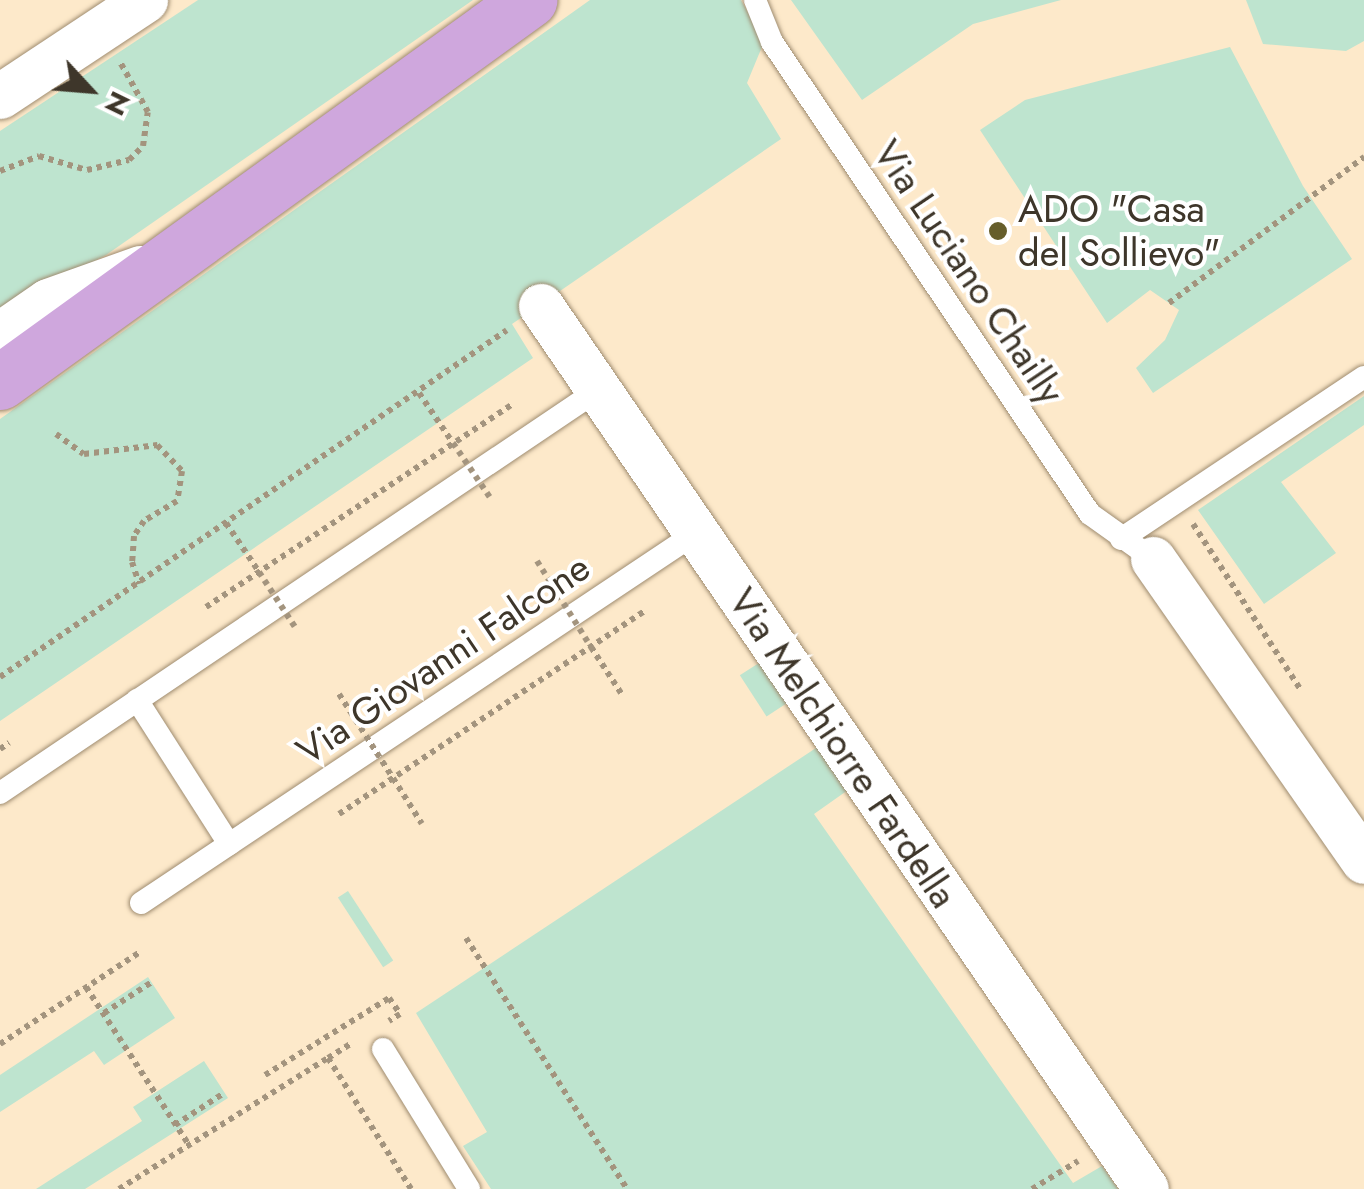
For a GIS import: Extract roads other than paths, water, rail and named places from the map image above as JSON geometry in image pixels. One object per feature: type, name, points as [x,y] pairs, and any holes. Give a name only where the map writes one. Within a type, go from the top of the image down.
[{"type":"main road","points":[[0,382],[528,0]]},
{"type":"street","points":[[0,96],[145,0]]},
{"type":"street","points":[[0,334],[48,300],[175,256]]},
{"type":"street","name":"Via Melchiorre Fardella","points":[[541,306],[1146,1189]]},
{"type":"street","points":[[1137,550],[1364,861]]},
{"type":"lane","name":"Via Luciano Chailly","points":[[754,0],[772,42],[1090,514],[1137,550]]},
{"type":"lane","points":[[1137,550],[1364,377]]},
{"type":"lane","points":[[0,793],[598,390]]},
{"type":"lane","name":"Via Giovanni Falcone","points":[[141,903],[696,533]]},
{"type":"lane","points":[[137,700],[230,844]]},
{"type":"lane","points":[[377,1040],[469,1189]]},
{"type":"place","name":"ADO \"Casa del Sollievo\"","points":[[998,231]]}]
